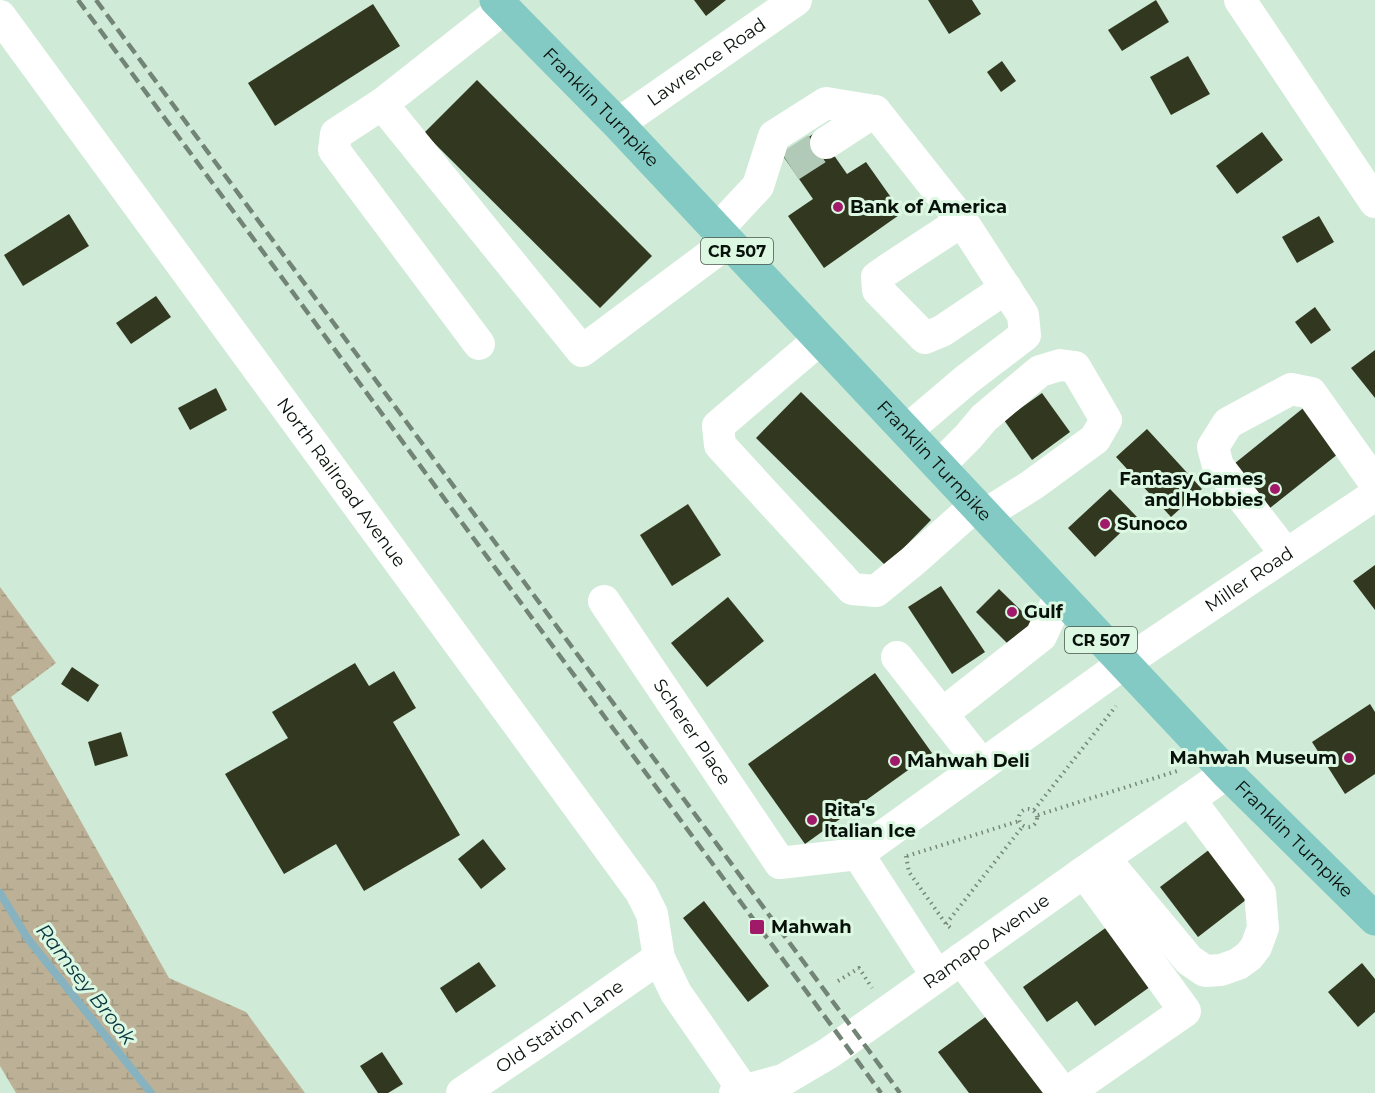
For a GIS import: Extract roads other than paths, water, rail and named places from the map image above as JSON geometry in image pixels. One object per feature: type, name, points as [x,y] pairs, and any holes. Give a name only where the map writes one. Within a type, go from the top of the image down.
[{"type":"main road","name":"Franklin Turnpike","points":[[500,4],[618,124],[1227,773],[1374,918]]},
{"type":"street","name":"Lawrence Road","points":[[618,124],[796,0]]},
{"type":"street","points":[[1240,0],[1375,202]]},
{"type":"street","points":[[479,344],[334,150],[336,134],[382,104],[500,4]]},
{"type":"street","name":"North Railroad Avenue","points":[[0,16],[641,892],[652,914],[659,958],[676,993],[740,1092]]},
{"type":"street","points":[[382,104],[582,351],[722,236],[758,186],[774,136],[826,103],[875,111],[962,221],[1023,315],[1025,334],[906,431]]},
{"type":"street","points":[[826,143],[875,111]]},
{"type":"street","points":[[758,186],[790,166]]},
{"type":"street","points":[[962,221],[877,277],[878,290],[925,338],[942,331],[1006,288]]},
{"type":"street","points":[[820,339],[718,426],[720,446],[852,589],[876,591],[980,510],[1032,485],[1095,438],[1106,420],[1075,367],[1060,365],[1040,371],[984,418],[939,466]]},
{"type":"street","points":[[1286,554],[1218,466],[1213,447],[1228,423],[1291,389],[1311,393],[1375,483]]},
{"type":"street","name":"Miller Road","points":[[858,854],[1123,664],[1375,495]]},
{"type":"street","points":[[942,714],[1041,636],[1060,596]]},
{"type":"street","name":"Scherer Place","points":[[604,601],[780,863],[858,854]]},
{"type":"street","points":[[897,657],[982,765]]},
{"type":"street","name":"Ramapo Avenue","points":[[740,1092],[788,1087],[951,956],[1094,865],[1183,785],[1227,773]]},
{"type":"street","points":[[1094,865],[1189,960],[1205,971],[1221,970],[1238,964],[1249,956],[1256,947],[1263,928],[1260,893],[1183,785]]},
{"type":"street","points":[[858,854],[951,956],[1065,1093],[1185,1011],[1094,865]]},
{"type":"street","name":"Old Station Lane","points":[[462,1093],[659,958]]},
{"type":"waterway","name":"Ramsey Brook","points":[[0,893],[28,939],[151,1093]]},
{"type":"tunnel","points":[[790,166],[826,143]]},
{"type":"railway","points":[[78,0],[881,1093]]},
{"type":"railway","points":[[96,0],[900,1093]]},
{"type":"place","name":"Bank of America","points":[[838,207]]},
{"type":"place","name":"Fantasy Games and Hobbies","points":[[1275,489]]},
{"type":"place","name":"Sunoco","points":[[1105,524]]},
{"type":"place","name":"Gulf","points":[[1012,612]]},
{"type":"place","name":"Mahwah Museum","points":[[1349,758]]},
{"type":"place","name":"Mahwah Deli","points":[[895,761]]},
{"type":"place","name":"Rita's Italian Ice","points":[[812,820]]},
{"type":"place","name":"Mahwah","points":[[757,927]]}]
